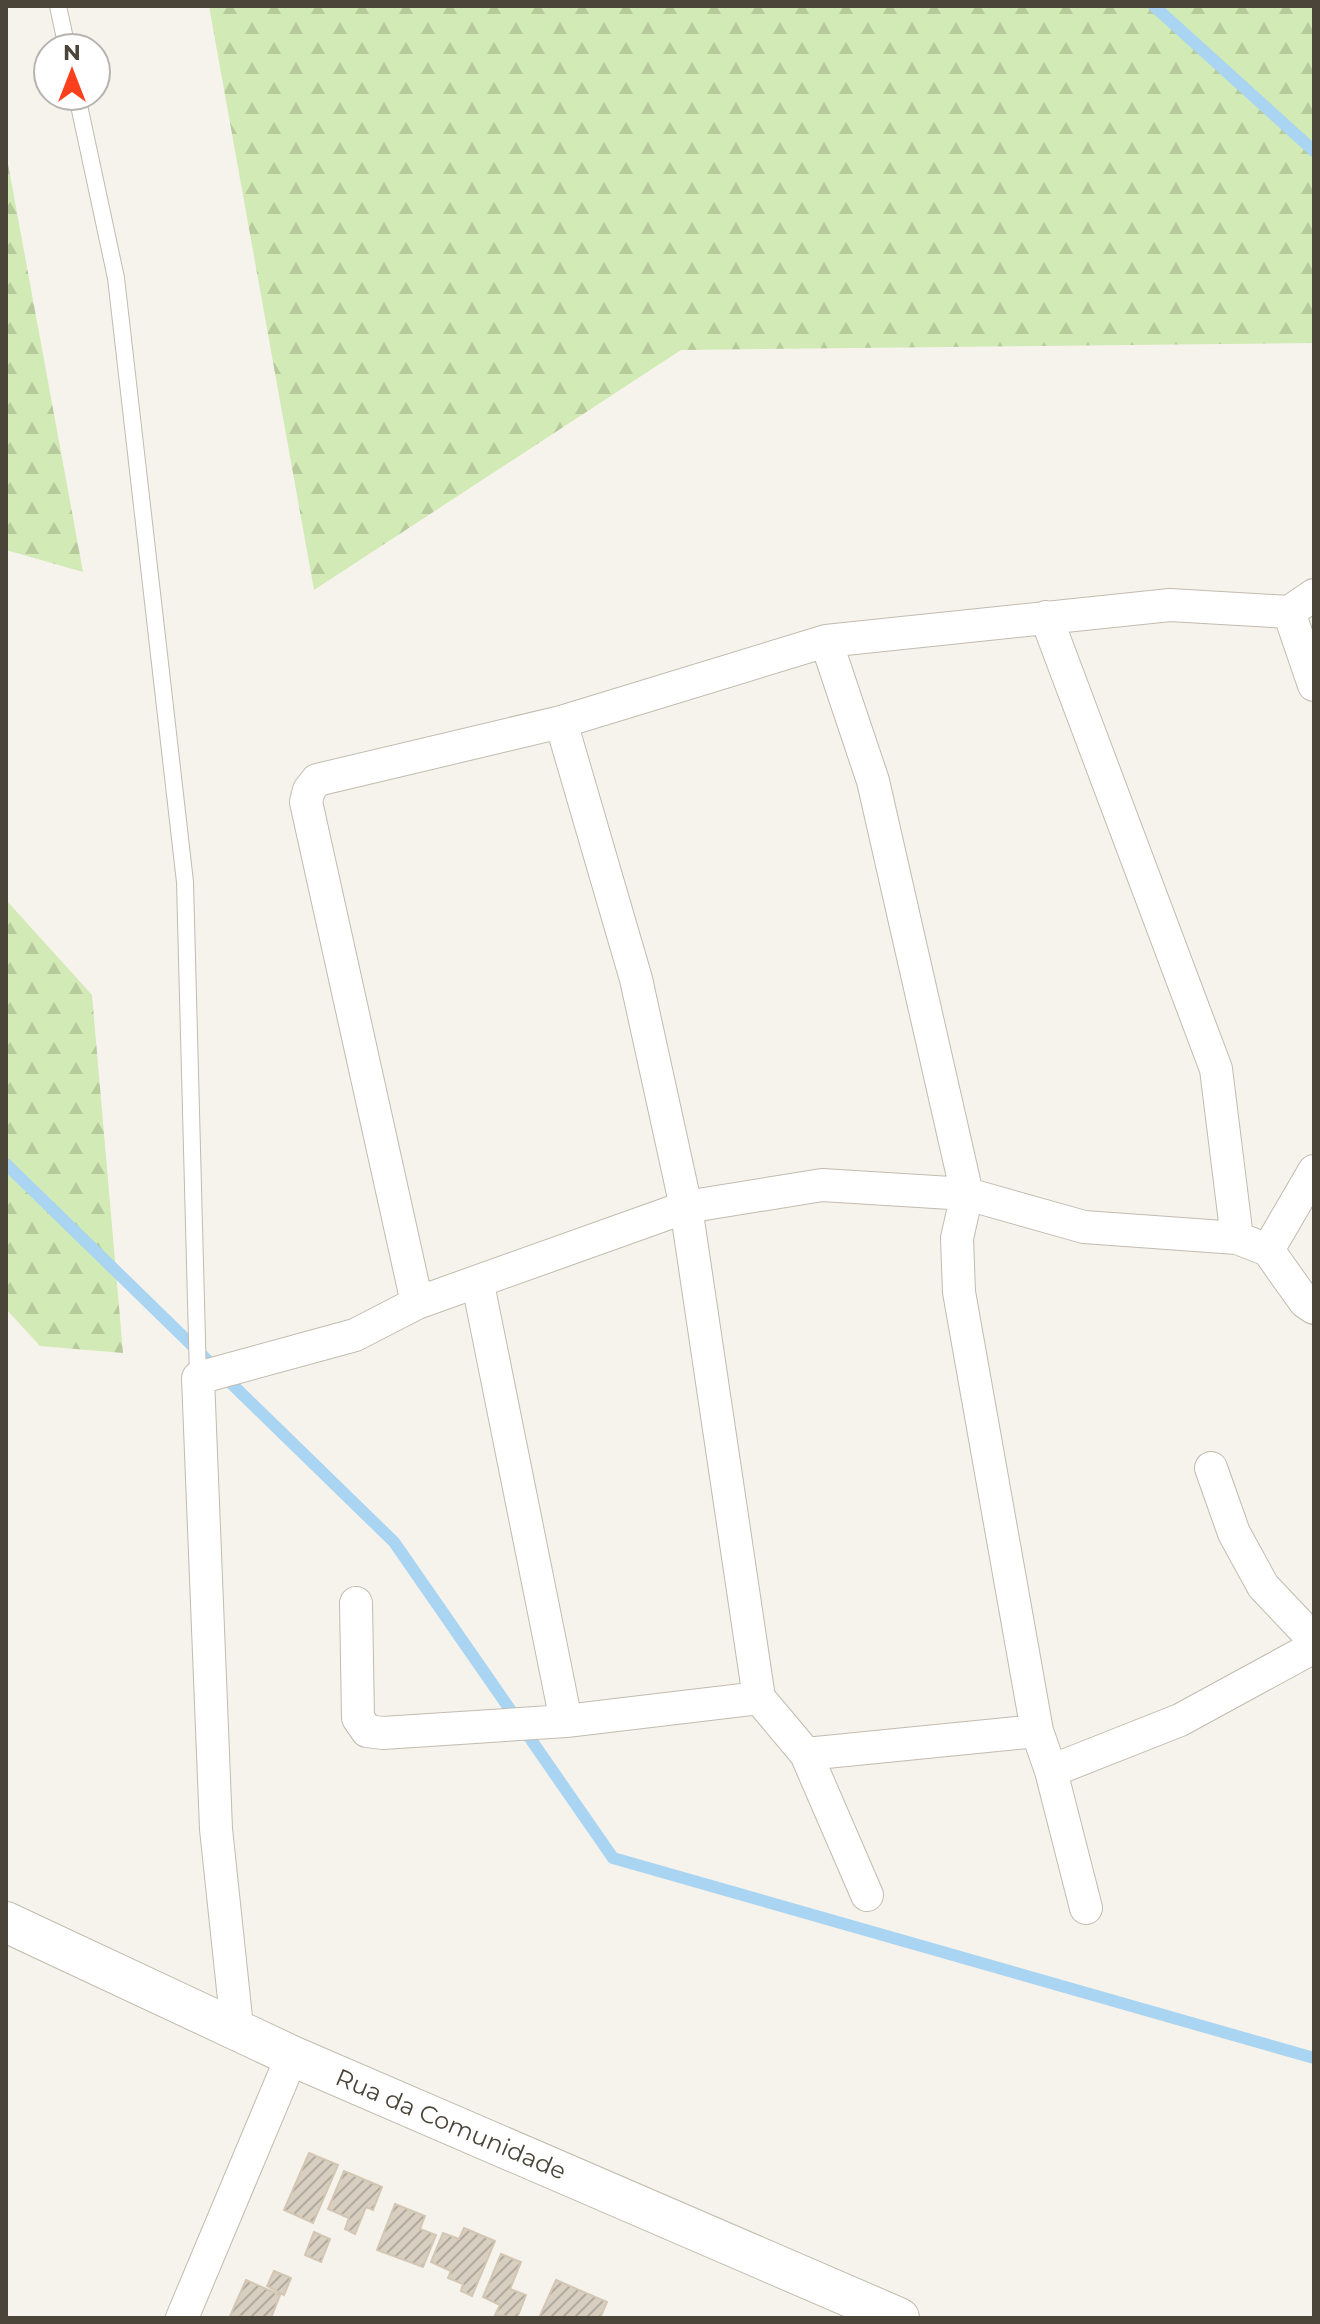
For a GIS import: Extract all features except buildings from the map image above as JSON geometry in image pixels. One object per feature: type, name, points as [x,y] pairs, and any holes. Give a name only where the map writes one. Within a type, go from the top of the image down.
[{"type":"street","points":[[417,1303],[306,802],[309,790],[317,780],[561,722],[826,641],[1170,605],[1302,604],[1314,685]]},
{"type":"street","points":[[1046,617],[1216,1069],[1237,1238]]},
{"type":"street","points":[[826,641],[873,781],[967,1194],[957,1238],[959,1292],[1037,1731],[1051,1771],[1086,1908]]},
{"type":"street","points":[[561,722],[636,979],[686,1207],[759,1698],[806,1754],[867,1895]]},
{"type":"street","points":[[1268,1250],[1314,1171]]},
{"type":"street","points":[[237,2027],[216,1829],[198,1378],[355,1335],[417,1303],[478,1284],[686,1207],[822,1185],[967,1194],[1084,1227],[1237,1238],[1268,1250],[1305,1302],[1314,1308]]},
{"type":"street","points":[[478,1284],[566,1721]]},
{"type":"street","points":[[1211,1468],[1234,1533],[1263,1586],[1314,1640]]},
{"type":"street","points":[[356,1603],[358,1718],[367,1731],[383,1733],[566,1721],[759,1698]]},
{"type":"street","points":[[1051,1771],[1180,1720],[1314,1647]]},
{"type":"street","points":[[806,1754],[1037,1731]]},
{"type":"street","name":"Rua da Comunidade","points":[[6,1922],[237,2027],[292,2056],[899,2318]]},
{"type":"street","points":[[182,2318],[292,2056]]},
{"type":"lane","points":[[58,6],[64,32]]},
{"type":"lane","points":[[80,112],[116,278],[185,882],[198,1378]]},
{"type":"green space","points":[[209,6],[1314,6],[1314,343],[681,350],[314,590]]},
{"type":"green space","points":[[6,153],[83,572],[6,550]]},
{"type":"green space","points":[[6,900],[92,995],[123,1353],[40,1346],[6,1309]]},
{"type":"waterway","points":[[1154,6],[1314,151]]},
{"type":"waterway","points":[[6,1164],[394,1542],[613,1858],[1314,2058]]}]
